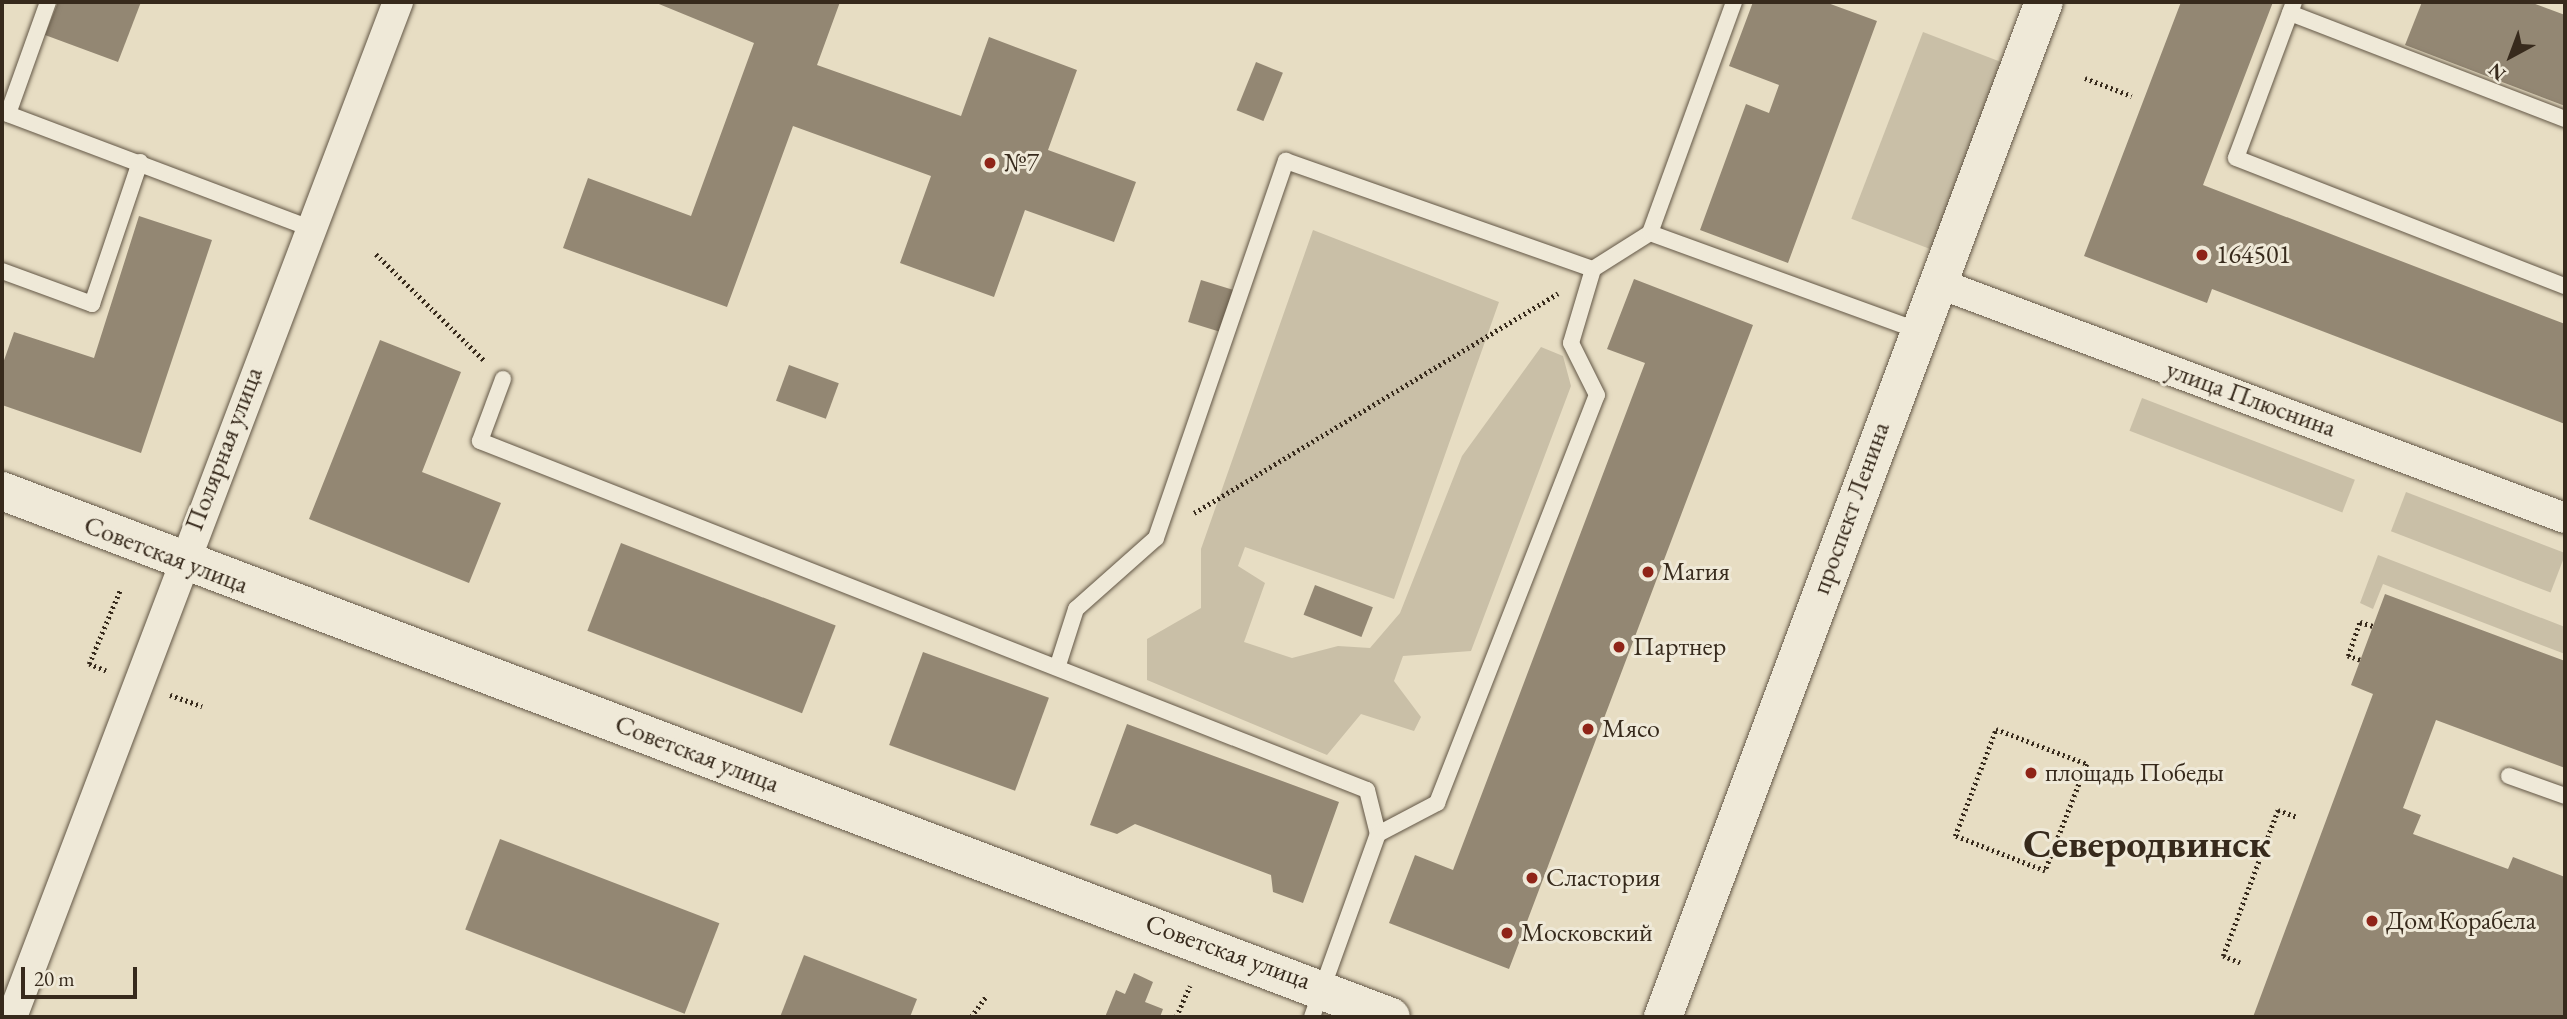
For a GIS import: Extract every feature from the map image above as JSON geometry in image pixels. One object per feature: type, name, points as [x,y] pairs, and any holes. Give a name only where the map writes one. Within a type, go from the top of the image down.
[{"type":"street","name":"Полярная улица","points":[[12,1017],[181,561],[398,2]]},
{"type":"street","name":"проспект Ленина","points":[[1663,1017],[1935,282],[2044,2]]},
{"type":"street","name":"улица Плюснина","points":[[1935,282],[2565,517]]},
{"type":"street","name":"Советская улица","points":[[2,491],[1317,1003],[1391,1017]]},
{"type":"lane","points":[[48,2],[8,114],[310,228]]},
{"type":"lane","points":[[1378,834],[1437,803],[1597,395],[1571,343],[1594,269],[1650,233],[1734,2]]},
{"type":"lane","points":[[2565,119],[2292,7],[2236,158],[2565,286]]},
{"type":"lane","points":[[1058,665],[1076,609],[1156,538],[1286,161],[1594,269]]},
{"type":"lane","points":[[2,271],[92,304],[140,162]]},
{"type":"lane","points":[[1650,233],[1917,330]]},
{"type":"lane","points":[[503,379],[480,441],[1058,665],[1367,790],[1378,834],[1317,1003]]},
{"type":"lane","points":[[2509,776],[2565,796]]},
{"type":"path","points":[[2085,78],[2132,96]]},
{"type":"path","points":[[376,254],[503,379]]},
{"type":"path","points":[[1156,538],[1594,269]]},
{"type":"path","points":[[89,664],[121,588]]},
{"type":"path","points":[[2360,660],[2348,656],[2360,622],[2373,626]]},
{"type":"path","points":[[1996,729],[2087,764],[2045,872],[1955,836],[1996,729]]},
{"type":"path","points":[[2240,963],[2223,956],[2278,810],[2297,817]]},
{"type":"path","points":[[1177,1017],[1189,986]]},
{"type":"path","points":[[971,1017],[987,995]]},
{"type":"shaded area","points":[[1923,32],[2002,62],[1931,249],[1851,219]]},
{"type":"shaded area","points":[[1313,230],[1499,302],[1394,599],[1245,547],[1238,566],[1265,583],[1244,642],[1292,658],[1338,646],[1370,648],[1400,613],[1462,456],[1541,347],[1563,356],[1571,386],[1471,651],[1403,656],[1394,681],[1421,717],[1414,731],[1361,714],[1327,755],[1147,680],[1147,639],[1201,608],[1201,549]]},
{"type":"shaded area","points":[[2142,398],[2355,480],[2342,512],[2129,431]]},
{"type":"shaded area","points":[[2406,492],[2565,553],[2551,592],[2391,531]]},
{"type":"shaded area","points":[[2378,555],[2565,627],[2565,654],[2383,584],[2373,609],[2360,603]]},
{"type":"building","points":[[58,2],[141,2],[118,62],[45,35]]},
{"type":"building","name":"№7","points":[[654,2],[840,2],[817,65],[961,116],[989,37],[1077,70],[1048,150],[1136,182],[1114,242],[1025,210],[994,297],[900,263],[931,176],[793,126],[727,307],[563,248],[588,178],[691,216],[754,43]]},
{"type":"building","points":[[1753,2],[1825,2],[1877,21],[1788,263],[1700,230],[1746,104],[1769,113],[1779,85],[1729,66]]},
{"type":"building","points":[[2181,2],[2273,2],[2203,185],[2565,324],[2565,424],[2212,289],[2207,303],[2084,256]]},
{"type":"building","points":[[2422,2],[2530,2],[2565,15],[2565,106],[2405,45]]},
{"type":"building","points":[[1256,62],[1283,73],[1263,121],[1237,110]]},
{"type":"building","points":[[139,216],[212,240],[141,453],[2,405],[2,366],[14,332],[94,358]]},
{"type":"building","points":[[1634,279],[1753,325],[1509,969],[1389,923],[1415,855],[1453,870],[1645,363],[1607,349]]},
{"type":"building","points":[[1201,280],[1234,290],[1221,332],[1188,322]]},
{"type":"building","points":[[380,340],[461,372],[422,472],[501,503],[469,583],[309,519]]},
{"type":"building","points":[[789,365],[839,383],[826,419],[776,401]]},
{"type":"building","points":[[621,543],[836,625],[802,713],[587,631]]},
{"type":"building","points":[[1315,585],[1373,607],[1361,637],[1304,615]]},
{"type":"building","points":[[2385,594],[2565,661],[2565,768],[2436,720],[2403,808],[2421,815],[2413,834],[2508,869],[2513,857],[2565,877],[2565,1017],[2253,1017],[2373,694],[2351,685]]},
{"type":"building","points":[[923,652],[1049,698],[1015,791],[889,745]]},
{"type":"building","points":[[1127,724],[1339,802],[1303,903],[1273,892],[1271,875],[1135,824],[1117,834],[1090,825]]},
{"type":"building","points":[[500,839],[719,923],[685,1014],[465,930]]},
{"type":"building","points":[[804,955],[917,999],[910,1017],[780,1017]]},
{"type":"building","points":[[1134,973],[1153,982],[1145,1002],[1163,1009],[1160,1017],[1105,1017],[1116,990],[1125,994]]},
{"type":"place","name":"№7","points":[[990,163]]},
{"type":"place","name":"164501","points":[[2202,255]]},
{"type":"place","name":"Магия","points":[[1648,572]]},
{"type":"place","name":"Партнер","points":[[1619,647]]},
{"type":"place","name":"Мясо","points":[[1588,729]]},
{"type":"place","name":"площадь Победы","points":[[2031,773]]},
{"type":"place","name":"Сластория","points":[[1532,878]]},
{"type":"place","name":"Дом Корабела","points":[[2372,921]]},
{"type":"place","name":"Московский","points":[[1507,933]]},
{"type":"district","name":"Северодвинск","points":[[2147,843]]}]
